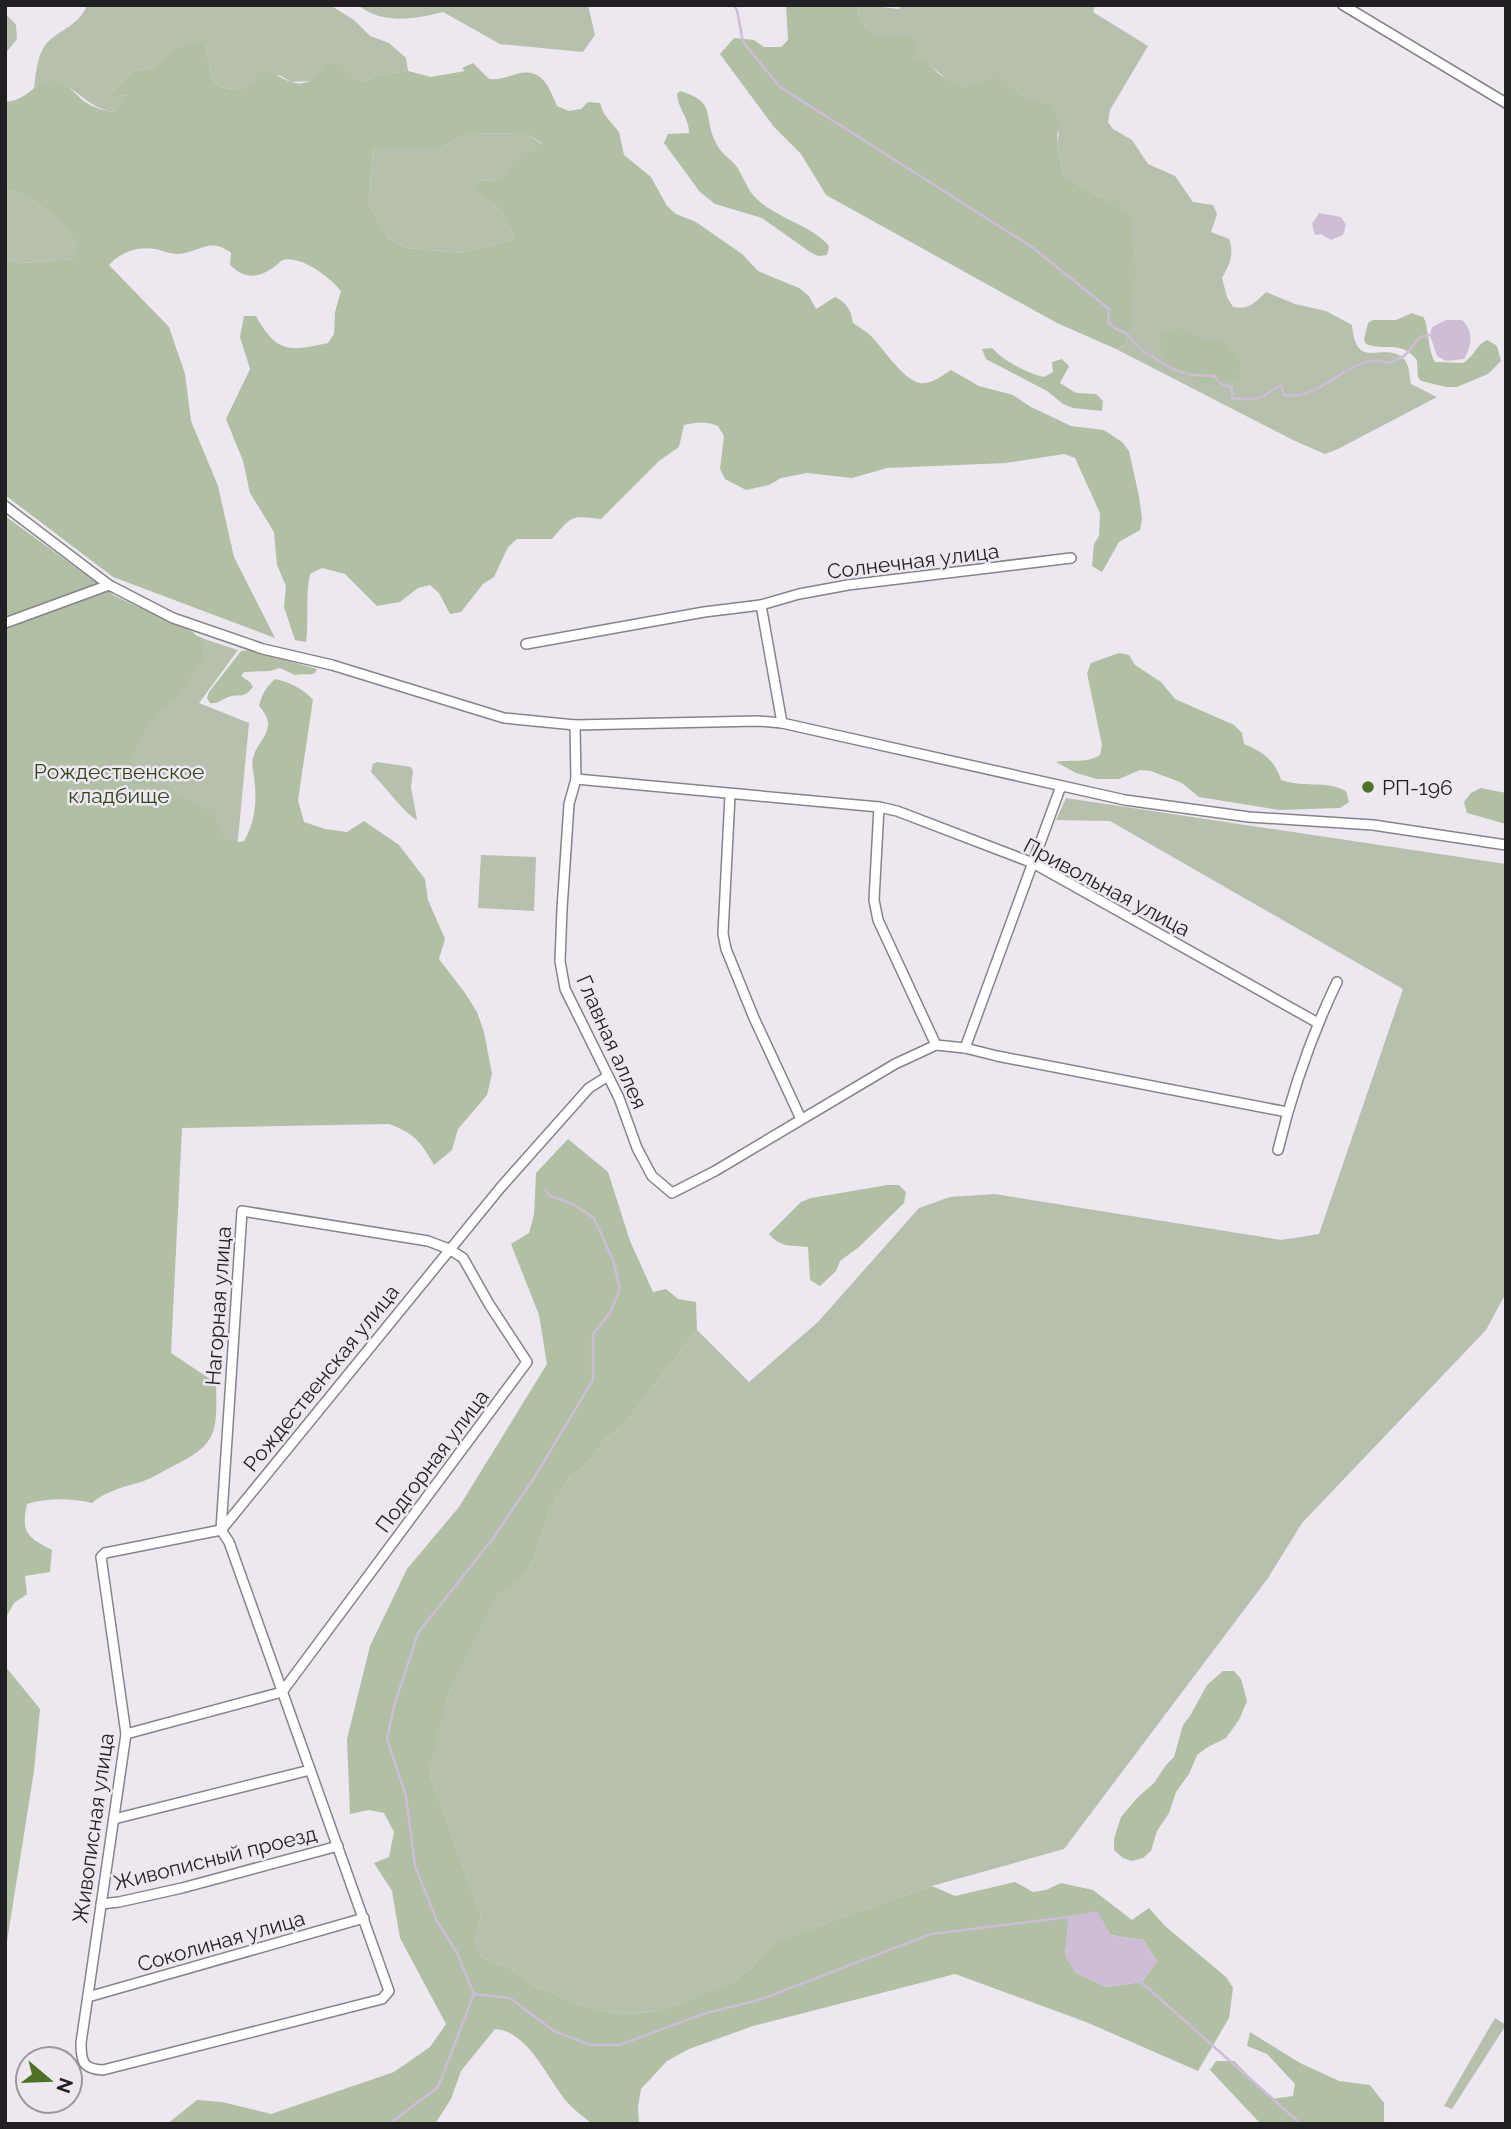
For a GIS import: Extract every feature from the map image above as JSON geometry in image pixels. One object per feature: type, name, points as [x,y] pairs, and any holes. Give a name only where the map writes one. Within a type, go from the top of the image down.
[{"type":"street","points":[[1343,5],[1506,103]]},
{"type":"street","points":[[5,506],[109,585],[173,618],[263,649],[332,665],[504,718],[575,725],[758,721],[782,723],[1125,800],[1248,817],[1341,821],[1506,845]]},
{"type":"street","name":"Солнечная улица","points":[[526,644],[704,612],[761,605],[799,594],[858,584],[1071,558]]},
{"type":"street","points":[[5,623],[109,585]]},
{"type":"street","points":[[761,605],[782,723]]},
{"type":"street","name":"Главная аллея","points":[[575,725],[576,779],[569,804],[560,961],[565,989],[608,1076],[637,1148],[652,1176],[672,1193],[715,1171],[801,1119]]},
{"type":"street","name":"Привольная улица","points":[[576,779],[879,807],[897,811],[1033,863],[1318,1023]]},
{"type":"street","points":[[965,1048],[1061,786]]},
{"type":"street","points":[[730,795],[723,934],[726,949],[754,1018],[801,1119],[895,1064],[936,1045],[965,1048],[1287,1112]]},
{"type":"street","points":[[879,807],[874,901],[878,920],[936,1045]]},
{"type":"street","points":[[1278,1150],[1287,1112],[1318,1023],[1337,982]]},
{"type":"street","name":"Рождественская улица","points":[[221,1530],[449,1249],[589,1088],[608,1076]]},
{"type":"street","name":"Нагорная улица","points":[[221,1530],[242,1211],[428,1241],[449,1249]]},
{"type":"street","name":"Подгорная улица","points":[[282,1692],[527,1362],[463,1258],[449,1249]]},
{"type":"street","points":[[221,1530],[229,1542],[364,1919]]},
{"type":"street","name":"Живописная улица","points":[[221,1530],[105,1553],[100,1557],[126,1734],[81,2043],[81,2061],[85,2067],[92,2070],[103,2070],[382,2000],[389,1991],[388,1984],[364,1919]]},
{"type":"street","points":[[126,1734],[282,1692]]},
{"type":"street","points":[[114,1819],[310,1770]]},
{"type":"street","name":"Живописный проезд","points":[[101,1904],[182,1888],[338,1846]]},
{"type":"street","name":"Соколиная улица","points":[[88,1997],[364,1919]]},
{"type":"green space","points":[[87,5],[330,5],[354,20],[370,36],[389,43],[406,58],[408,71],[374,76],[364,82],[353,77],[321,75],[311,81],[291,82],[269,73],[241,90],[219,87],[212,78],[205,45],[171,51],[154,67],[132,72],[107,97],[129,95],[116,112],[92,104],[67,86],[58,83],[47,83],[34,88],[37,65],[43,48],[79,18]]},
{"type":"green space","points":[[358,5],[588,5],[595,35],[583,52],[500,44],[443,12],[399,19],[378,16]]},
{"type":"green space","points":[[786,5],[864,5],[858,9],[861,20],[871,33],[884,37],[911,36],[915,46],[913,56],[960,88],[997,78],[1025,97],[1047,104],[1058,123],[1057,142],[1063,177],[1111,202],[1131,219],[1134,282],[1132,312],[1125,344],[1116,349],[1057,323],[826,195],[801,154],[774,127],[720,54],[734,38],[754,40],[764,47],[781,47],[788,40]]},
{"type":"green space","points":[[864,5],[899,9],[901,5],[1095,5],[1093,12],[1148,46],[1110,110],[1108,122],[1113,129],[1132,140],[1148,164],[1175,176],[1193,202],[1213,205],[1217,214],[1211,232],[1229,239],[1231,244],[1230,260],[1222,278],[1233,307],[1251,305],[1266,292],[1295,304],[1326,311],[1352,325],[1354,339],[1364,352],[1394,353],[1402,357],[1408,366],[1411,384],[1437,397],[1325,454],[1116,349],[1125,344],[1111,202],[1063,177],[1057,142],[1059,134],[1046,104],[1025,97],[1006,82],[956,87],[931,66],[921,62],[889,38],[877,38],[868,31],[858,9]]},
{"type":"green space","points":[[5,13],[16,25],[17,39],[5,54]]},
{"type":"green space","points":[[194,41],[205,45],[212,78],[219,87],[241,90],[269,72],[291,82],[307,82],[316,77],[325,65],[336,62],[353,77],[364,82],[374,76],[408,71],[431,77],[465,71],[462,68],[473,63],[489,79],[526,73],[539,76],[557,106],[569,111],[581,109],[588,102],[600,103],[604,114],[619,132],[624,155],[651,177],[667,206],[676,214],[696,222],[742,254],[758,271],[799,288],[809,296],[816,309],[835,297],[839,299],[848,307],[853,323],[871,336],[906,376],[920,383],[928,383],[951,370],[979,386],[1013,395],[1071,426],[1104,430],[1122,442],[1129,451],[1139,496],[1142,519],[1140,530],[1119,542],[1102,572],[1092,566],[1094,544],[1099,536],[1100,513],[1075,458],[1064,454],[1006,463],[887,468],[852,478],[807,473],[781,478],[769,485],[746,490],[725,479],[720,469],[724,436],[718,426],[693,423],[684,425],[679,447],[659,461],[601,519],[572,519],[552,539],[517,539],[508,547],[494,577],[483,584],[461,612],[450,614],[439,593],[430,585],[418,588],[400,602],[377,606],[345,574],[322,568],[310,574],[306,642],[295,640],[284,607],[286,586],[277,565],[274,532],[250,493],[243,461],[226,419],[250,369],[240,337],[244,316],[256,316],[271,337],[286,347],[304,348],[328,343],[334,334],[335,312],[341,291],[323,274],[307,264],[290,259],[283,260],[268,271],[251,276],[230,265],[231,253],[217,246],[177,254],[143,248],[124,253],[109,265],[169,327],[185,374],[191,421],[218,486],[234,557],[275,638],[113,577],[5,495],[5,258],[20,263],[75,259],[79,248],[66,229],[48,211],[16,192],[5,189],[5,102],[21,98],[51,81],[67,85],[88,104],[115,112],[128,95],[106,98],[132,72],[154,67],[171,51]],"holes":[[[471,133],[526,134],[542,143],[499,180],[472,181],[475,192],[501,210],[515,239],[461,253],[407,248],[389,239],[369,205],[373,147],[442,147]]]},
{"type":"green space","points":[[680,91],[692,95],[704,105],[718,147],[737,167],[758,200],[821,238],[829,246],[827,255],[818,256],[762,218],[715,204],[700,192],[664,143],[668,134],[689,133],[678,99],[677,94]]},
{"type":"green space","points":[[471,133],[526,134],[542,144],[499,180],[472,181],[475,192],[501,210],[515,239],[461,253],[407,248],[389,239],[369,205],[373,147],[442,147]]},
{"type":"green space","points":[[5,189],[38,204],[58,220],[79,248],[76,259],[20,263],[5,258]]},
{"type":"green space","points":[[1412,313],[1425,320],[1435,362],[1463,363],[1487,340],[1497,346],[1501,361],[1488,374],[1457,387],[1421,381],[1418,377],[1417,360],[1411,354],[1398,348],[1366,344],[1364,339],[1368,323],[1373,320],[1396,320]]},
{"type":"green space","points":[[1183,329],[1203,340],[1225,343],[1241,359],[1237,379],[1213,386],[1188,377],[1161,355],[1161,333]]},
{"type":"green space","points":[[992,348],[1016,366],[1044,377],[1053,372],[1052,362],[1062,359],[1069,366],[1060,383],[1076,393],[1096,394],[1103,401],[1102,411],[1073,408],[1063,404],[1047,391],[986,359],[982,349]]},
{"type":"green space","name":"Рождественское кладбище","points":[[5,516],[115,596],[193,632],[202,642],[202,662],[176,697],[159,710],[146,728],[136,748],[131,769],[150,781],[171,789],[216,817],[224,838],[234,843],[244,841],[251,826],[255,802],[252,766],[255,751],[268,726],[267,718],[259,706],[265,691],[275,679],[296,686],[313,700],[298,800],[304,822],[347,832],[364,821],[399,845],[425,879],[428,900],[445,939],[439,959],[477,1012],[484,1032],[492,1074],[487,1095],[458,1129],[452,1150],[434,1165],[416,1139],[389,1124],[182,1128],[171,1353],[216,1383],[216,1412],[212,1433],[208,1442],[189,1457],[145,1480],[109,1492],[92,1503],[59,1499],[27,1504],[25,1522],[28,1533],[52,1550],[50,1572],[25,1576],[27,1594],[14,1603],[5,1619]]},
{"type":"green space","points":[[112,600],[207,640],[238,650],[199,703],[249,723],[233,891],[5,638]]},
{"type":"green space","points":[[251,650],[317,669],[312,674],[295,675],[280,668],[244,672],[241,676],[253,687],[249,691],[210,703],[207,698],[209,692],[241,651]]},
{"type":"green space","points":[[1119,653],[1129,655],[1135,665],[1161,682],[1175,699],[1234,725],[1242,733],[1244,744],[1267,758],[1281,780],[1338,788],[1346,791],[1349,802],[1340,808],[1279,810],[1199,797],[1182,783],[1151,771],[1140,770],[1119,779],[1097,779],[1076,773],[1056,762],[1084,760],[1100,755],[1102,745],[1087,673],[1091,663]]},
{"type":"green space","points":[[377,762],[411,767],[411,787],[417,820],[371,772],[373,764]]},
{"type":"green space","points":[[1481,788],[1506,793],[1506,824],[1467,813],[1464,802],[1471,793]]},
{"type":"green space","points":[[1066,798],[1506,864],[1506,1293],[1486,1330],[1302,1523],[1268,1578],[1064,1849],[932,1886],[775,1941],[750,1970],[733,1981],[659,2011],[628,2014],[596,2010],[538,1988],[512,1969],[482,1958],[475,1942],[481,1916],[430,1775],[429,1764],[447,1698],[499,1592],[526,1572],[532,1563],[550,1510],[568,1480],[592,1458],[604,1440],[623,1426],[697,1330],[749,1382],[818,1322],[919,1208],[950,1197],[995,1194],[1281,1240],[1319,1234],[1403,989],[1110,821],[1056,820]]},
{"type":"green space","points":[[481,855],[536,857],[534,911],[478,908]]},
{"type":"green space","points":[[568,1139],[608,1172],[630,1241],[653,1292],[666,1289],[678,1299],[696,1302],[697,1330],[623,1426],[604,1440],[592,1458],[568,1480],[550,1510],[532,1563],[526,1572],[499,1593],[447,1698],[430,1764],[430,1775],[481,1916],[475,1942],[482,1958],[512,1969],[538,1988],[596,2010],[628,2014],[659,2011],[733,1981],[750,1970],[775,1941],[932,1886],[955,1896],[1015,1882],[1033,1892],[1061,1883],[1093,1890],[1132,1920],[1149,1908],[1165,1926],[1226,1977],[1233,1988],[1229,2018],[1198,2071],[1086,2022],[955,1974],[753,2026],[689,2049],[667,2061],[641,2089],[639,2124],[592,2124],[567,2102],[527,2047],[507,2032],[495,2029],[461,2071],[451,2099],[435,2124],[167,2124],[197,2100],[222,2102],[271,2114],[394,2072],[430,2047],[446,2024],[400,1938],[392,1891],[374,1863],[389,1857],[394,1832],[384,1813],[369,1810],[350,1814],[347,1739],[370,1646],[407,1569],[459,1507],[547,1364],[539,1315],[511,1244],[529,1233],[534,1215],[536,1173]],"holes":[[[1069,1917],[1111,1935],[1143,1940],[1157,1961],[1142,1982],[1107,1987],[1076,1973],[1065,1955]]]},
{"type":"green space","points":[[899,1185],[906,1192],[904,1203],[859,1247],[840,1261],[836,1271],[820,1286],[810,1280],[808,1247],[782,1244],[769,1234],[801,1202]]},
{"type":"green space","points":[[5,1666],[40,1709],[34,1771],[5,1954]]},
{"type":"green space","points":[[1223,1671],[1234,1671],[1241,1679],[1247,1701],[1239,1720],[1226,1738],[1197,1755],[1189,1774],[1176,1792],[1169,1813],[1157,1831],[1151,1851],[1143,1858],[1132,1861],[1123,1858],[1114,1850],[1114,1839],[1121,1817],[1154,1783],[1174,1757],[1183,1725],[1207,1685]]},
{"type":"green space","points":[[1495,2018],[1506,2025],[1452,2109],[1444,2106]]},
{"type":"green space","points":[[1250,2032],[1300,2063],[1339,2081],[1370,2085],[1384,2103],[1384,2121],[1387,2124],[1264,2124],[1258,2121],[1210,2070],[1216,2061],[1234,2061],[1272,2099],[1293,2096],[1295,2084],[1267,2054],[1247,2046]]},
{"type":"shaded area","points":[[1319,213],[1341,217],[1346,225],[1343,235],[1331,240],[1321,234],[1315,235],[1312,224]]},
{"type":"shaded area","points":[[1446,320],[1462,320],[1468,329],[1470,344],[1464,359],[1446,361],[1437,356],[1430,335],[1432,327]]},
{"type":"shaded area","points":[[1097,1911],[1111,1935],[1143,1940],[1157,1961],[1142,1982],[1107,1987],[1076,1973],[1065,1956],[1069,1916]]},
{"type":"waterway","points":[[733,5],[737,10],[743,42],[780,87],[1032,247],[1109,309],[1108,322],[1126,333],[1141,350],[1172,369],[1192,375],[1214,376],[1221,384],[1232,387],[1232,398],[1258,398],[1281,386],[1284,395],[1312,391],[1363,363],[1395,361],[1407,353],[1420,337],[1430,335]]},
{"type":"waterway","points":[[389,2124],[438,2087],[474,1994],[457,1953],[437,1921],[415,1866],[406,1796],[387,1739],[394,1706],[418,1633],[494,1537],[534,1478],[593,1380],[593,1334],[610,1313],[620,1289],[613,1260],[594,1218],[573,1204],[550,1196],[545,1190]]},
{"type":"waterway","points":[[474,1994],[510,1998],[554,2031],[590,2045],[619,2045],[703,2014],[759,2000],[931,1934],[1069,1917]]},
{"type":"waterway","points":[[1141,1982],[1301,2124]]},
{"type":"place","name":"РП-196","points":[[1368,787]]}]
